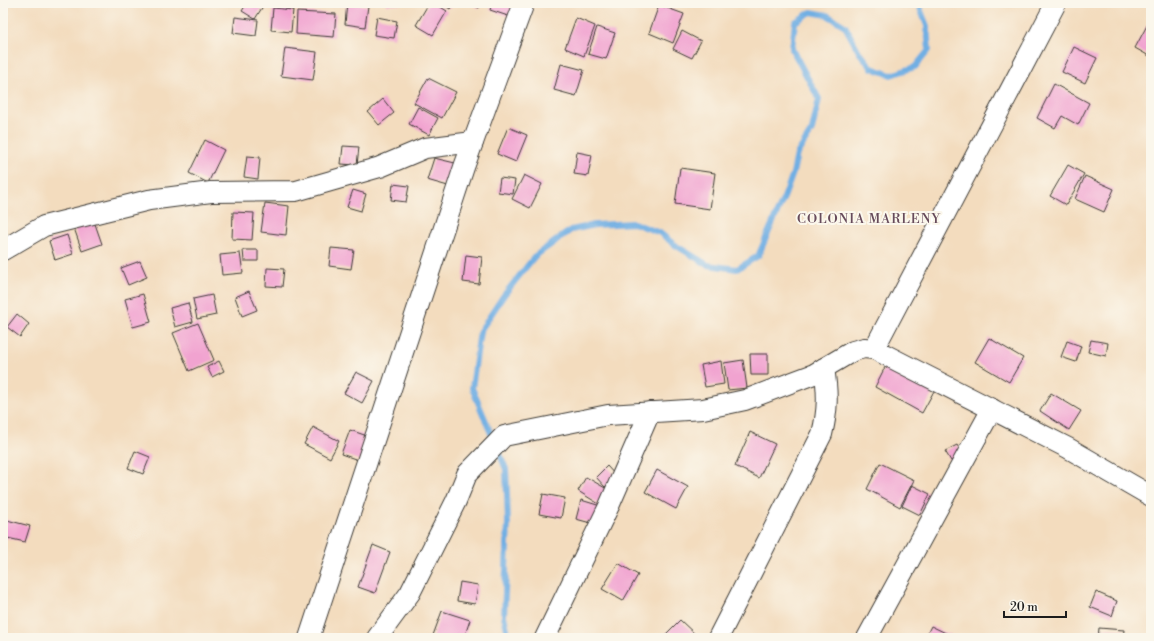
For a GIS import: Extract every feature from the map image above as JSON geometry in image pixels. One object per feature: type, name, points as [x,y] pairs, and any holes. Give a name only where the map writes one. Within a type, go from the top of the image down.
[{"type":"street","points":[[309,638],[473,142],[524,3]]},
{"type":"street","points":[[874,349],[1056,3]]},
{"type":"street","points":[[3,250],[44,226],[149,200],[212,192],[296,191],[380,167],[425,148],[473,142]]},
{"type":"street","points":[[377,638],[410,593],[456,501],[467,474],[473,466],[504,436],[608,415],[703,409],[745,400],[814,374],[853,351],[864,348],[874,349],[1068,448],[1151,496]]},
{"type":"street","points":[[718,638],[822,434],[827,415],[828,396],[824,368]]},
{"type":"street","points":[[868,638],[992,409]]},
{"type":"street","points":[[545,638],[609,506],[650,412]]},
{"type":"building","points":[[247,3],[265,3],[255,19],[242,11]]},
{"type":"building","points":[[347,3],[368,6],[365,27],[345,24]]},
{"type":"building","points":[[387,3],[405,3],[405,4],[387,5]]},
{"type":"building","points":[[429,3],[434,3],[447,11],[433,35],[416,25]]},
{"type":"building","points":[[441,3],[454,3],[450,9]]},
{"type":"building","points":[[469,3],[481,3],[479,8]]},
{"type":"building","points":[[492,3],[516,3],[511,17],[490,10]]},
{"type":"building","points":[[659,5],[684,14],[673,43],[649,33]]},
{"type":"building","points":[[273,8],[293,10],[291,32],[271,30]]},
{"type":"building","points":[[297,12],[336,14],[334,37],[296,34]]},
{"type":"building","points":[[235,17],[258,20],[256,36],[233,33]]},
{"type":"building","points":[[377,17],[397,21],[394,38],[374,35]]},
{"type":"building","points":[[576,18],[595,26],[584,56],[565,48]]},
{"type":"building","points":[[1151,18],[1151,57],[1135,48]]},
{"type":"building","points":[[597,27],[615,33],[606,59],[588,54]]},
{"type":"building","points":[[682,31],[701,41],[692,58],[673,49]]},
{"type":"building","points":[[1074,47],[1097,58],[1085,83],[1062,72]]},
{"type":"building","points":[[285,48],[317,52],[313,80],[281,76]]},
{"type":"building","points":[[561,64],[584,70],[576,96],[554,90]]},
{"type":"building","points":[[428,78],[456,92],[442,118],[414,103]]},
{"type":"building","points":[[1054,84],[1089,103],[1078,125],[1062,116],[1055,128],[1037,118]]},
{"type":"building","points":[[383,99],[394,113],[379,125],[368,112]]},
{"type":"building","points":[[418,107],[438,118],[429,135],[409,124]]},
{"type":"building","points":[[508,127],[527,135],[516,162],[497,154]]},
{"type":"building","points":[[205,140],[224,150],[208,183],[189,173]]},
{"type":"building","points":[[343,146],[359,147],[357,165],[341,164]]},
{"type":"building","points":[[577,152],[592,155],[588,176],[574,174]]},
{"type":"building","points":[[247,156],[260,157],[258,179],[244,177]]},
{"type":"building","points":[[434,158],[455,163],[448,186],[427,180]]},
{"type":"building","points":[[1068,165],[1084,174],[1066,205],[1050,196]]},
{"type":"building","points":[[680,168],[715,173],[710,209],[675,204]]},
{"type":"building","points":[[524,175],[542,184],[530,208],[512,199]]},
{"type":"building","points":[[1085,176],[1114,189],[1104,212],[1075,199]]},
{"type":"building","points":[[500,178],[515,180],[513,194],[498,192]]},
{"type":"building","points":[[393,184],[409,186],[406,202],[391,200]]},
{"type":"building","points":[[353,190],[366,194],[361,211],[347,207]]},
{"type":"building","points":[[265,203],[289,206],[286,235],[261,232]]},
{"type":"building","points":[[233,212],[254,213],[252,240],[232,239]]},
{"type":"building","points":[[94,221],[102,244],[82,251],[74,228]]},
{"type":"building","points":[[67,235],[73,254],[55,260],[49,241]]},
{"type":"building","points":[[331,248],[354,250],[351,269],[329,266]]},
{"type":"building","points":[[243,250],[258,250],[258,261],[244,261]]},
{"type":"building","points":[[240,253],[243,273],[222,275],[220,255]]},
{"type":"building","points":[[466,255],[482,257],[479,284],[463,282]]},
{"type":"building","points":[[140,261],[147,277],[128,285],[121,268]]},
{"type":"building","points":[[267,268],[284,269],[282,287],[266,286]]},
{"type":"building","points":[[249,291],[257,310],[242,316],[235,297]]},
{"type":"building","points":[[143,294],[151,322],[133,327],[125,299]]},
{"type":"building","points":[[212,295],[216,315],[197,319],[193,299]]},
{"type":"building","points":[[188,303],[193,322],[175,327],[170,308]]},
{"type":"building","points":[[17,314],[29,324],[20,337],[7,327]]},
{"type":"building","points":[[198,323],[214,360],[189,371],[173,333]]},
{"type":"building","points":[[989,338],[1023,358],[1009,382],[975,362]]},
{"type":"building","points":[[1091,340],[1108,343],[1106,356],[1088,352]]},
{"type":"building","points":[[1067,341],[1081,346],[1076,362],[1061,357]]},
{"type":"building","points":[[750,354],[768,354],[768,375],[751,375]]},
{"type":"building","points":[[743,360],[747,388],[728,390],[724,363]]},
{"type":"building","points":[[219,361],[224,371],[212,377],[207,367]]},
{"type":"building","points":[[721,361],[724,384],[705,387],[701,365]]},
{"type":"building","points":[[886,365],[934,391],[922,413],[875,387]]},
{"type":"building","points":[[356,372],[374,381],[362,403],[344,393]]},
{"type":"building","points":[[1051,393],[1081,411],[1069,430],[1040,411]]},
{"type":"building","points":[[313,427],[339,441],[330,458],[304,444]]},
{"type":"building","points":[[350,430],[370,437],[361,461],[341,454]]},
{"type":"building","points":[[750,432],[775,444],[759,478],[735,466]]},
{"type":"building","points":[[957,445],[963,455],[951,461],[945,451]]},
{"type":"building","points":[[135,451],[150,457],[143,474],[128,468]]},
{"type":"building","points":[[880,463],[914,480],[900,507],[867,489]]},
{"type":"building","points":[[607,466],[616,476],[605,487],[596,477]]},
{"type":"building","points":[[657,470],[688,487],[676,509],[645,492]]},
{"type":"building","points":[[586,477],[607,489],[599,504],[578,491]]},
{"type":"building","points":[[912,485],[930,494],[920,515],[902,506]]},
{"type":"building","points":[[543,494],[565,498],[561,518],[539,514]]},
{"type":"building","points":[[581,500],[604,507],[598,525],[576,519]]},
{"type":"building","points":[[3,519],[30,526],[25,542],[3,537]]},
{"type":"building","points":[[373,545],[390,552],[375,593],[358,587]]},
{"type":"building","points":[[618,563],[638,575],[623,601],[602,589]]},
{"type":"building","points":[[460,582],[478,585],[475,604],[457,601]]},
{"type":"building","points":[[1096,592],[1117,601],[1112,616],[1090,607]]},
{"type":"building","points":[[442,611],[470,620],[464,638],[432,638]]},
{"type":"building","points":[[680,620],[697,636],[695,638],[670,638],[666,634]]},
{"type":"building","points":[[931,626],[952,636],[951,638],[925,638]]},
{"type":"building","points":[[1099,628],[1124,630],[1123,638],[1098,638]]},
{"type":"waterway","points":[[509,638],[504,616],[508,522],[506,469],[472,388],[480,331],[504,295],[535,256],[571,230],[595,225],[634,223],[660,233],[675,245],[708,265],[737,269],[758,256],[785,195],[793,173],[797,154],[812,130],[819,99],[792,49],[795,22],[811,12],[827,15],[845,26],[859,52],[872,68],[891,75],[915,67],[929,50],[927,26],[918,3]]},
{"type":"district","name":"COLONIA MARLENY","points":[[869,218]]}]
